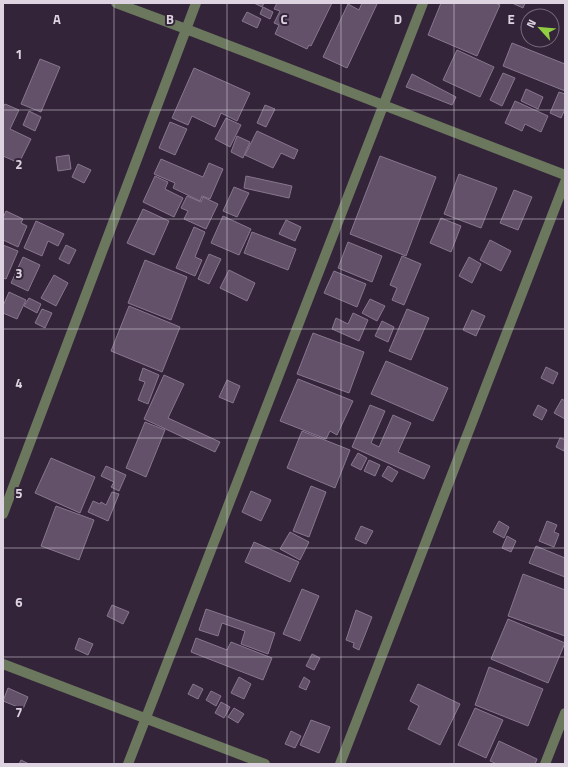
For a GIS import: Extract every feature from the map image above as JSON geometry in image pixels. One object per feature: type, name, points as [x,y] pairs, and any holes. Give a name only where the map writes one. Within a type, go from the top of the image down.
[{"type":"street","points":[[116,3],[565,175]]},
{"type":"street","points":[[3,514],[196,3]]},
{"type":"street","points":[[128,764],[423,3]]},
{"type":"street","points":[[340,764],[565,182]]},
{"type":"street","points":[[3,664],[265,764]]},
{"type":"street","points":[[545,764],[565,713]]},
{"type":"building","points":[[254,3],[264,3],[262,7]]},
{"type":"building","points":[[277,3],[332,3],[311,46],[309,45],[307,49],[275,34],[279,25],[274,23],[280,11],[274,9]]},
{"type":"building","points":[[362,3],[377,4],[347,68],[323,57],[348,4],[359,10]]},
{"type":"building","points":[[441,3],[495,3],[500,5],[477,56],[428,35]]},
{"type":"building","points":[[512,3],[525,3],[523,8]]},
{"type":"building","points":[[263,7],[273,12],[270,19],[260,14]]},
{"type":"building","points":[[247,12],[261,19],[257,28],[242,21]]},
{"type":"building","points":[[512,43],[520,46],[520,48],[525,48],[565,64],[565,91],[503,66]]},
{"type":"building","points":[[457,50],[494,67],[480,97],[443,80]]},
{"type":"building","points":[[40,59],[60,67],[41,112],[21,104]]},
{"type":"building","points":[[194,68],[250,93],[237,121],[221,113],[215,127],[192,116],[188,125],[172,118]]},
{"type":"building","points":[[503,73],[515,78],[502,106],[490,100]]},
{"type":"building","points":[[412,74],[456,97],[452,105],[406,87]]},
{"type":"building","points":[[526,89],[543,97],[538,109],[521,101]]},
{"type":"building","points":[[559,92],[565,94],[565,109],[561,118],[550,113]]},
{"type":"building","points":[[515,101],[548,116],[541,132],[525,124],[522,131],[505,123]]},
{"type":"building","points":[[5,104],[19,110],[10,129],[31,139],[19,163],[3,156],[3,107]]},
{"type":"building","points":[[265,105],[275,109],[266,127],[257,123]]},
{"type":"building","points":[[29,111],[41,117],[35,131],[23,125]]},
{"type":"building","points":[[226,118],[241,125],[230,147],[215,139]]},
{"type":"building","points":[[170,122],[187,129],[175,155],[159,148]]},
{"type":"building","points":[[257,131],[298,150],[294,159],[281,153],[273,168],[245,155]]},
{"type":"building","points":[[237,136],[250,142],[243,158],[231,152]]},
{"type":"building","points":[[69,155],[71,169],[58,171],[56,157]]},
{"type":"building","points":[[380,156],[436,177],[406,256],[350,234]]},
{"type":"building","points":[[161,159],[203,177],[209,163],[223,169],[210,199],[202,196],[200,201],[173,188],[175,183],[154,174]]},
{"type":"building","points":[[78,164],[91,170],[84,183],[72,177]]},
{"type":"building","points":[[459,174],[497,188],[481,228],[444,214]]},
{"type":"building","points":[[155,176],[168,182],[165,189],[183,198],[174,217],[143,202]]},
{"type":"building","points":[[246,176],[292,186],[289,198],[244,188]]},
{"type":"building","points":[[234,187],[249,193],[237,217],[223,211]]},
{"type":"building","points":[[514,190],[532,197],[518,230],[500,223]]},
{"type":"building","points":[[187,196],[201,202],[203,197],[218,204],[206,229],[184,219],[188,211],[181,208]]},
{"type":"building","points":[[143,209],[169,221],[154,255],[127,243]]},
{"type":"building","points":[[6,211],[23,219],[21,223],[27,226],[18,247],[3,240],[3,218]]},
{"type":"building","points":[[223,216],[251,229],[239,255],[211,243]]},
{"type":"building","points":[[441,218],[461,226],[451,252],[430,243]]},
{"type":"building","points":[[286,220],[301,227],[295,241],[279,234]]},
{"type":"building","points":[[36,221],[64,234],[58,246],[48,241],[42,256],[24,248]]},
{"type":"building","points":[[194,227],[205,232],[195,257],[202,260],[195,276],[176,268]]},
{"type":"building","points":[[252,232],[296,249],[288,270],[244,253]]},
{"type":"building","points":[[490,240],[511,251],[501,271],[480,260]]},
{"type":"building","points":[[348,242],[382,256],[372,282],[338,268]]},
{"type":"building","points":[[3,245],[18,251],[6,279],[3,278]]},
{"type":"building","points":[[66,245],[76,250],[69,264],[59,259]]},
{"type":"building","points":[[209,254],[221,259],[209,284],[198,279]]},
{"type":"building","points":[[402,256],[421,264],[404,305],[392,300],[397,288],[390,285]]},
{"type":"building","points":[[23,257],[40,265],[28,291],[11,283]]},
{"type":"building","points":[[469,257],[481,264],[472,283],[459,276]]},
{"type":"building","points":[[145,260],[187,277],[171,320],[128,303]]},
{"type":"building","points":[[229,270],[255,283],[247,301],[220,288]]},
{"type":"building","points":[[334,271],[366,284],[357,307],[324,293]]},
{"type":"building","points":[[54,275],[68,283],[56,306],[41,298]]},
{"type":"building","points":[[9,292],[26,300],[17,319],[3,313],[3,306]]},
{"type":"building","points":[[29,298],[41,304],[37,313],[24,306]]},
{"type":"building","points":[[370,299],[385,306],[377,321],[362,313]]},
{"type":"building","points":[[129,306],[180,327],[162,372],[111,351]]},
{"type":"building","points":[[42,309],[52,313],[45,328],[35,323]]},
{"type":"building","points":[[407,309],[429,318],[411,360],[389,351]]},
{"type":"building","points":[[472,310],[485,316],[476,336],[463,330]]},
{"type":"building","points":[[353,313],[368,320],[359,341],[332,329],[336,318],[348,324]]},
{"type":"building","points":[[382,321],[394,327],[388,342],[375,336]]},
{"type":"building","points":[[313,333],[364,352],[349,393],[297,374]]},
{"type":"building","points":[[386,361],[448,388],[433,421],[371,394]]},
{"type":"building","points":[[546,367],[558,373],[553,384],[541,378]]},
{"type":"building","points":[[143,368],[159,375],[148,404],[138,400],[145,382],[139,380]]},
{"type":"building","points":[[164,375],[184,384],[168,418],[220,442],[215,452],[144,419]]},
{"type":"building","points":[[298,379],[353,401],[337,435],[330,431],[326,439],[280,421]]},
{"type":"building","points":[[227,380],[240,386],[233,403],[219,397]]},
{"type":"building","points":[[562,399],[565,401],[565,419],[554,413]]},
{"type":"building","points":[[370,405],[385,411],[371,443],[379,447],[393,415],[411,423],[398,452],[430,466],[424,479],[352,447]]},
{"type":"building","points":[[538,405],[547,410],[542,420],[533,415]]},
{"type":"building","points":[[145,422],[165,430],[146,477],[126,468]]},
{"type":"building","points":[[302,431],[350,450],[335,488],[287,468]]},
{"type":"building","points":[[560,438],[565,440],[564,451],[556,447]]},
{"type":"building","points":[[358,453],[367,458],[361,470],[351,465]]},
{"type":"building","points":[[51,458],[95,477],[80,513],[35,493]]},
{"type":"building","points":[[369,460],[380,465],[375,476],[364,471]]},
{"type":"building","points":[[106,466],[126,475],[119,491],[111,487],[114,482],[101,476]]},
{"type":"building","points":[[388,466],[398,472],[392,482],[382,476]]},
{"type":"building","points":[[311,486],[326,492],[309,537],[293,531]]},
{"type":"building","points":[[251,491],[271,500],[261,521],[242,512]]},
{"type":"building","points":[[112,492],[119,494],[108,521],[88,512],[93,501],[100,504],[101,502],[106,505]]},
{"type":"building","points":[[56,506],[94,520],[79,560],[41,546]]},
{"type":"building","points":[[499,521],[509,527],[504,538],[493,532]]},
{"type":"building","points":[[547,521],[557,525],[554,532],[559,534],[554,547],[539,541]]},
{"type":"building","points":[[361,526],[373,531],[366,544],[355,539]]},
{"type":"building","points":[[290,532],[309,542],[300,560],[280,549]]},
{"type":"building","points":[[507,536],[516,541],[511,552],[502,548]]},
{"type":"building","points":[[254,542],[299,562],[290,582],[245,562]]},
{"type":"building","points":[[536,546],[565,558],[565,577],[529,563]]},
{"type":"building","points":[[523,574],[565,590],[565,636],[508,616]]},
{"type":"building","points":[[302,589],[319,596],[300,641],[283,634]]},
{"type":"building","points":[[112,605],[129,612],[123,624],[107,616]]},
{"type":"building","points":[[206,609],[275,633],[268,654],[241,644],[245,631],[222,623],[218,636],[199,630]]},
{"type":"building","points":[[356,610],[372,617],[359,650],[353,647],[354,643],[346,640]]},
{"type":"building","points":[[508,619],[565,643],[548,683],[491,659]]},
{"type":"building","points":[[79,638],[93,644],[88,655],[75,649]]},
{"type":"building","points":[[196,638],[227,650],[231,642],[272,658],[263,680],[191,652]]},
{"type":"building","points":[[312,654],[320,658],[314,670],[306,666]]},
{"type":"building","points":[[489,667],[543,689],[528,726],[475,705]]},
{"type":"building","points":[[239,677],[251,684],[244,699],[231,693]]},
{"type":"building","points":[[304,677],[310,681],[306,690],[299,687]]},
{"type":"building","points":[[193,684],[203,689],[198,699],[188,694]]},
{"type":"building","points":[[418,684],[460,704],[440,745],[408,729],[419,706],[410,701]]},
{"type":"building","points":[[8,688],[28,697],[23,709],[3,701]]},
{"type":"building","points":[[211,691],[221,696],[216,706],[206,700]]},
{"type":"building","points":[[221,702],[230,707],[224,718],[215,713]]},
{"type":"building","points":[[234,708],[244,714],[238,723],[228,717]]},
{"type":"building","points":[[475,708],[503,720],[486,758],[458,745]]},
{"type":"building","points":[[311,720],[330,727],[319,753],[300,745]]},
{"type":"building","points":[[291,731],[301,736],[295,748],[285,744]]},
{"type":"building","points":[[499,741],[537,759],[535,764],[497,764],[490,761]]},
{"type":"building","points":[[21,760],[29,764],[19,764]]}]
